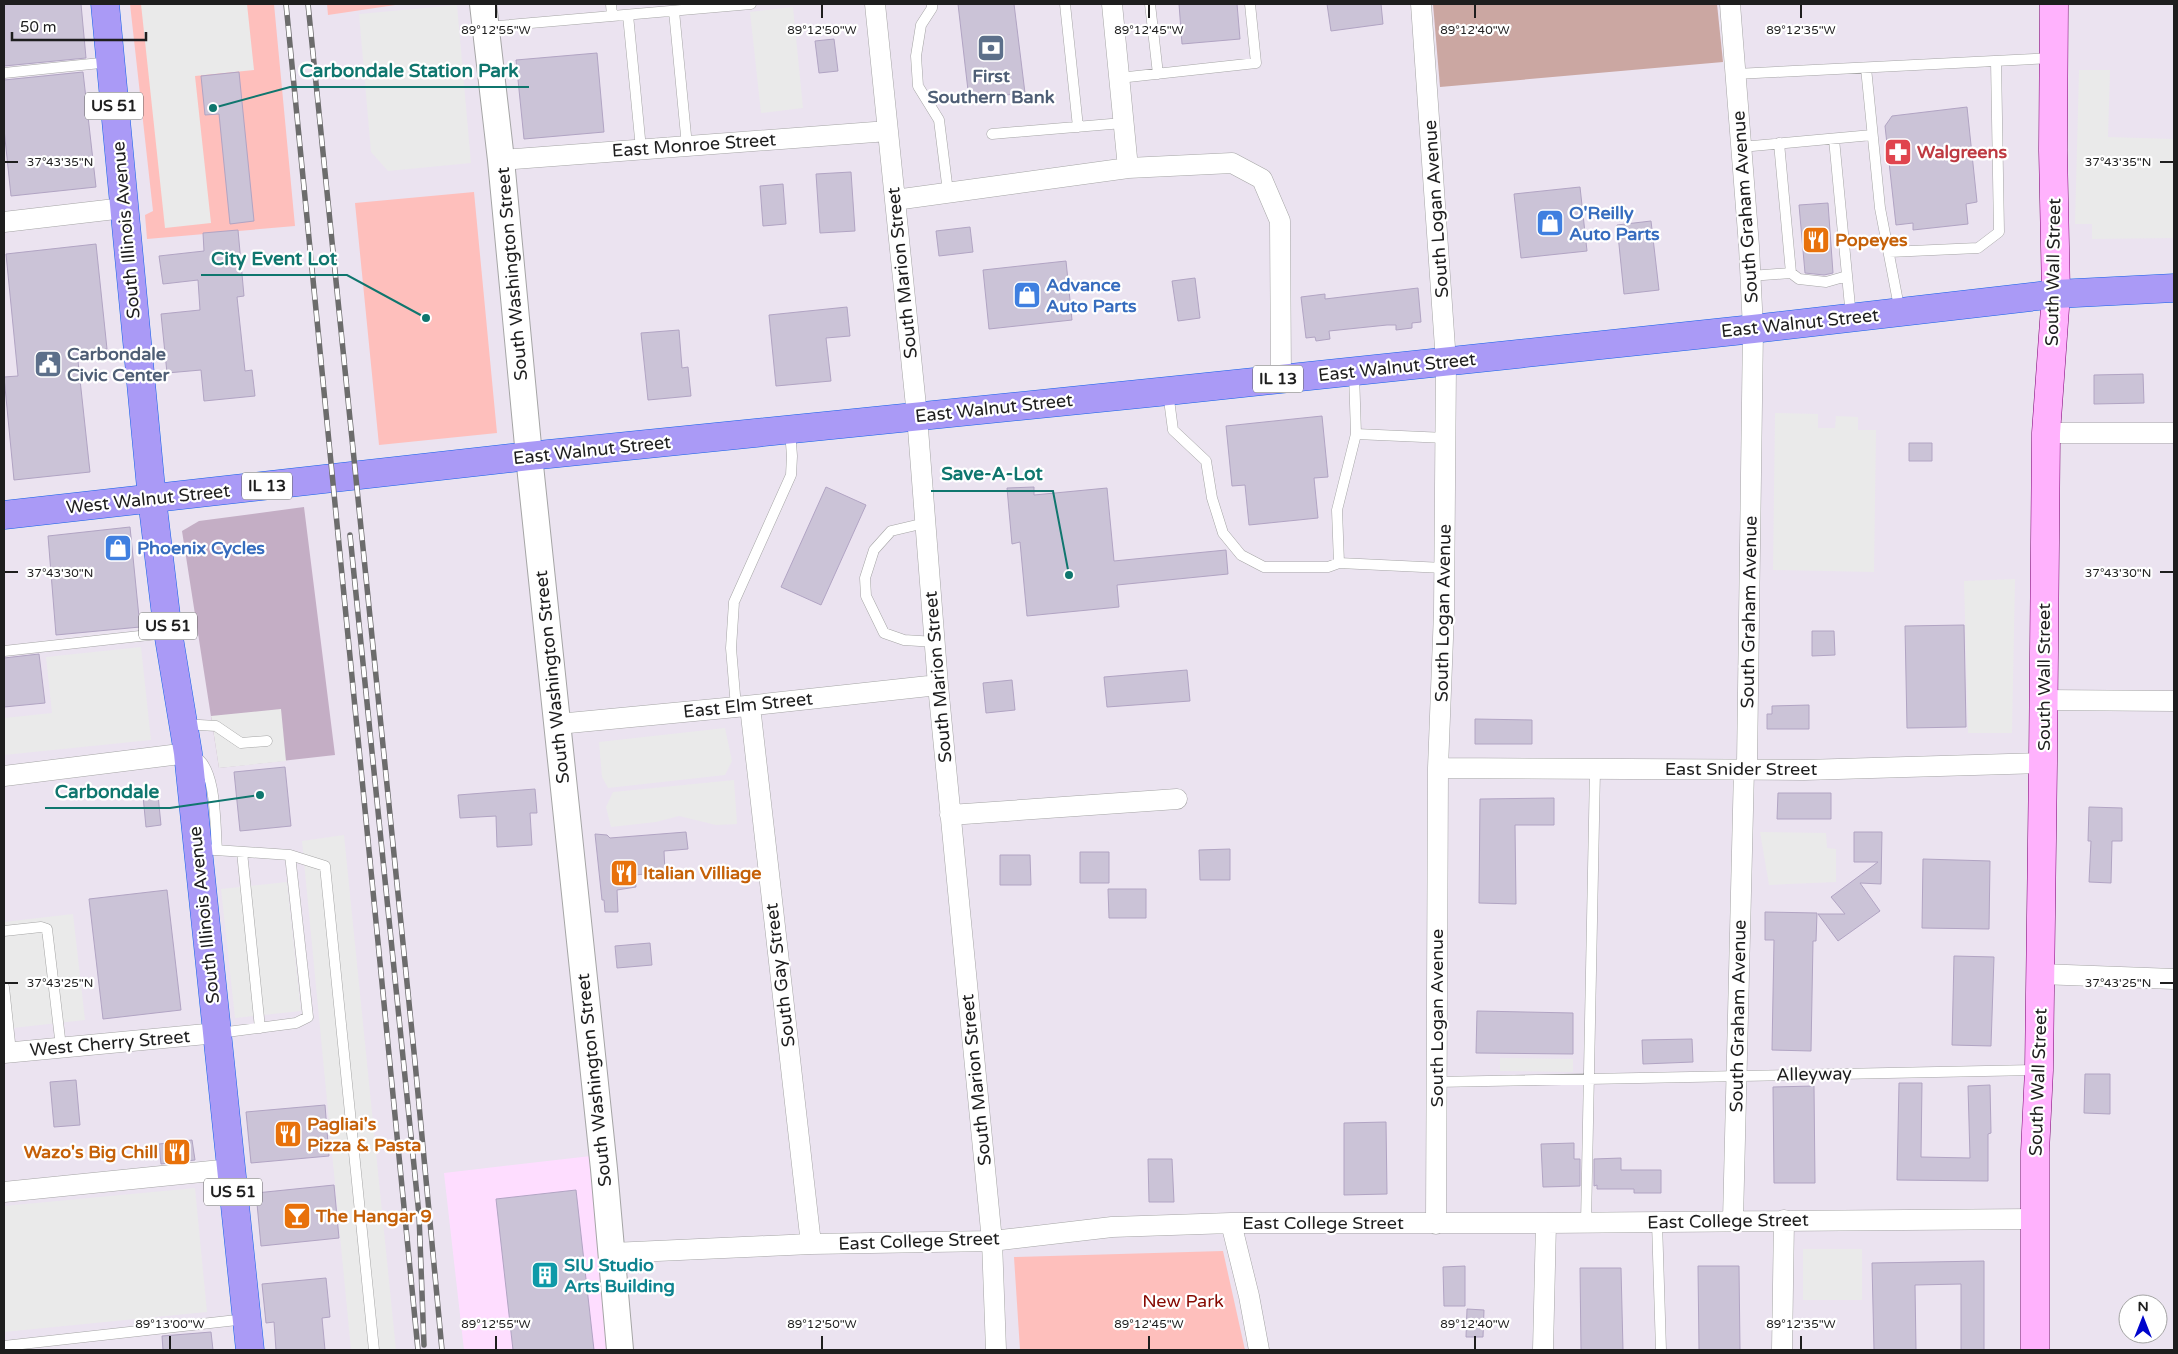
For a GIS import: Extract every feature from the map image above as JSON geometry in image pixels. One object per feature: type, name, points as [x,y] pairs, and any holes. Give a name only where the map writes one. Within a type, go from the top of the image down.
[{"type":"highway","name":"South Illinois Avenue","points":[[105,4],[152,499],[168,632],[188,753],[208,850],[217,1033],[250,1350]]},
{"type":"highway","name":"East Walnut Street","points":[[382,472],[1446,362],[2056,294],[2174,288]]},
{"type":"highway","name":"West Walnut Street","points":[[4,515],[382,472]]},
{"type":"main road","name":"South Wall Street","points":[[2035,1350],[2035,1152],[2039,1070],[2046,433],[2056,294],[2054,4]]},
{"type":"street","name":"South Marion Street","points":[[875,4],[917,416],[938,685],[992,1241],[996,1350]]},
{"type":"street","points":[[1112,4],[1128,168]]},
{"type":"street","name":"South Logan Avenue","points":[[1421,4],[1446,362],[1444,568],[1438,768],[1436,1224]]},
{"type":"street","name":"South Graham Avenue","points":[[1730,4],[1753,329],[1747,764],[1744,769],[1733,1220]]},
{"type":"street","name":"South Washington Street","points":[[484,16],[501,160],[529,456],[612,1253],[620,1350]]},
{"type":"street","name":"East Monroe Street","points":[[501,160],[888,131]]},
{"type":"street","points":[[895,200],[1128,168],[1232,163],[1262,178],[1280,221],[1281,379]]},
{"type":"street","points":[[4,222],[124,208]]},
{"type":"street","points":[[2046,433],[2174,433]]},
{"type":"street","name":"East Elm Street","points":[[558,724],[938,685]]},
{"type":"street","points":[[2044,700],[2174,701]]},
{"type":"street","name":"South Gay Street","points":[[743,706],[811,1244]]},
{"type":"street","points":[[4,776],[188,753]]},
{"type":"street","name":"East Snider Street","points":[[1438,768],[1804,770],[2043,763]]},
{"type":"street","points":[[950,815],[1177,799]]},
{"type":"street","points":[[2040,974],[2174,980]]},
{"type":"street","name":"West Cherry Street","points":[[7,1052],[217,1033]]},
{"type":"street","points":[[4,1192],[231,1169]]},
{"type":"street","name":"East College Street","points":[[612,1253],[811,1244],[992,1241],[1112,1227],[1231,1223],[1436,1224],[1733,1220],[2036,1219]]},
{"type":"street","points":[[1782,1350],[1784,1220]]},
{"type":"street","points":[[1231,1223],[1260,1350]]},
{"type":"street","points":[[1543,1350],[1546,1223]]},
{"type":"lane","points":[[611,4],[612,16]]},
{"type":"lane","points":[[484,16],[612,16],[751,4]]},
{"type":"lane","points":[[932,4],[932,8],[921,24],[916,56],[918,86],[939,120],[948,192]]},
{"type":"lane","points":[[1065,4],[1078,127]]},
{"type":"lane","points":[[1150,4],[1158,74]]},
{"type":"lane","points":[[1119,78],[1256,63],[1250,4]]},
{"type":"lane","points":[[674,11],[686,146]]},
{"type":"lane","points":[[628,15],[641,149]]},
{"type":"lane","points":[[1736,74],[2054,58]]},
{"type":"lane","points":[[1889,252],[1978,248],[1999,232],[1996,61]]},
{"type":"lane","points":[[4,73],[110,62]]},
{"type":"lane","points":[[1866,68],[1880,208],[1900,312]]},
{"type":"lane","points":[[992,134],[1123,123]]},
{"type":"lane","points":[[1741,147],[1872,135]]},
{"type":"lane","points":[[1834,139],[1852,318]]},
{"type":"lane","points":[[1779,143],[1795,276]]},
{"type":"lane","points":[[1750,276],[1795,276],[1826,282],[1848,276]]},
{"type":"lane","points":[[1339,563],[1337,510],[1356,434],[1354,371]]},
{"type":"lane","points":[[1168,391],[1173,430],[1206,461],[1212,498],[1223,533],[1241,555],[1264,567],[1328,567],[1339,563],[1444,568]]},
{"type":"lane","points":[[743,706],[731,648],[734,602],[790,475],[792,456],[790,429]]},
{"type":"lane","points":[[1356,434],[1446,438]]},
{"type":"lane","points":[[925,523],[891,531],[874,550],[865,578],[866,596],[884,633],[904,640],[935,642]]},
{"type":"lane","points":[[4,650],[168,632]]},
{"type":"lane","points":[[183,724],[216,726],[241,743],[267,740]]},
{"type":"lane","points":[[1586,1223],[1596,770]]},
{"type":"lane","points":[[208,850],[290,855],[325,866],[374,1350]]},
{"type":"lane","points":[[242,852],[260,1028]]},
{"type":"lane","points":[[217,1033],[296,1024],[308,1017],[290,855]]},
{"type":"lane","points":[[4,931],[41,927],[47,930],[61,1047]]},
{"type":"lane","points":[[4,987],[7,1052]]},
{"type":"lane","name":"Alleyway","points":[[1436,1082],[2039,1070]]},
{"type":"lane","points":[[1657,1222],[1661,1350]]},
{"type":"lane","points":[[4,1346],[247,1319]]},
{"type":"shaded area","points":[[141,4],[247,4],[254,70],[195,76],[211,223],[165,228]]},
{"type":"shaded area","points":[[1433,4],[1717,4],[1723,62],[1440,87]]},
{"type":"shaded area","points":[[457,5],[471,163],[388,171],[371,152],[359,14]]},
{"type":"shaded area","points":[[793,7],[803,108],[761,113],[750,12]]},
{"type":"shaded area","points":[[2079,70],[2110,70],[2108,137],[2174,139],[2174,238],[2092,239],[2092,224],[2075,224]]},
{"type":"shaded area","points":[[1775,413],[1818,414],[1818,428],[1835,428],[1836,416],[1858,417],[1858,430],[1876,430],[1874,572],[1773,570]]},
{"type":"shaded area","points":[[304,507],[335,755],[219,768],[182,531],[199,521]]},
{"type":"shaded area","points":[[2015,579],[2012,733],[1968,733],[1964,581]]},
{"type":"shaded area","points":[[141,647],[151,740],[4,755],[4,718],[52,713],[46,657]]},
{"type":"shaded area","points":[[281,709],[286,761],[219,768],[211,716]]},
{"type":"shaded area","points":[[725,728],[732,761],[725,775],[608,788],[602,777],[599,742]]},
{"type":"shaded area","points":[[734,780],[737,824],[716,825],[679,816],[656,822],[611,827],[606,807],[613,792]]},
{"type":"shaded area","points":[[1760,832],[1826,833],[1827,848],[1836,849],[1836,882],[1769,885]]},
{"type":"shaded area","points":[[344,835],[396,1350],[351,1350],[302,841]]},
{"type":"shaded area","points":[[287,882],[301,1011],[235,1018],[221,889]]},
{"type":"shaded area","points":[[73,914],[85,1020],[4,1029],[4,922]]},
{"type":"shaded area","points":[[1500,1058],[1573,1059],[1573,1072],[1500,1071]]},
{"type":"shaded area","points":[[591,1156],[610,1350],[464,1350],[444,1173]]},
{"type":"shaded area","points":[[195,1188],[207,1312],[4,1332],[4,1206]]},
{"type":"shaded area","points":[[1803,1249],[1862,1249],[1862,1300],[1803,1300]]},
{"type":"green space","points":[[130,4],[274,4],[295,226],[147,239],[145,215],[153,211]]},
{"type":"green space","points":[[327,4],[402,4],[328,15]]},
{"type":"green space","points":[[474,192],[497,433],[379,445],[355,203]]},
{"type":"green space","name":"New Park","points":[[1223,1251],[1245,1350],[1020,1350],[1014,1257]]},
{"type":"building","points":[[4,4],[81,4],[86,58],[4,66]]},
{"type":"building","name":"First Southern Bank","points":[[958,4],[1014,4],[1025,93],[969,99]]},
{"type":"building","points":[[1179,4],[1237,4],[1240,39],[1182,44]]},
{"type":"building","points":[[1327,4],[1381,4],[1383,24],[1331,31]]},
{"type":"building","points":[[834,39],[838,71],[819,73],[815,41]]},
{"type":"building","points":[[597,53],[604,132],[524,139],[516,60]]},
{"type":"building","points":[[83,72],[96,187],[11,196],[4,129],[4,80]]},
{"type":"building","points":[[239,72],[254,221],[230,224],[219,114],[205,115],[201,76]]},
{"type":"building","name":"Walgreens","points":[[1967,107],[1977,202],[1966,204],[1968,224],[1913,230],[1913,223],[1896,225],[1885,126],[1892,116]]},
{"type":"building","points":[[851,172],[855,231],[820,233],[816,174]]},
{"type":"building","points":[[783,184],[786,224],[763,226],[760,186]]},
{"type":"building","name":"O'Reilly Auto Parts","points":[[1580,187],[1587,251],[1521,258],[1514,194]]},
{"type":"building","name":"Popeyes","points":[[1828,203],[1833,273],[1824,275],[1805,273],[1799,205]]},
{"type":"building","points":[[1651,221],[1659,290],[1624,294],[1617,225]]},
{"type":"building","points":[[970,227],[973,252],[939,256],[936,231]]},
{"type":"building","points":[[238,230],[244,296],[237,297],[245,371],[252,370],[255,396],[204,401],[201,370],[167,373],[161,314],[200,310],[198,280],[163,284],[159,256],[204,251],[203,233]]},
{"type":"building","name":"Carbondale Civic Center","points":[[96,244],[107,349],[77,352],[90,472],[14,480],[4,377],[18,376],[6,254]]},
{"type":"building","name":"Advance Auto Parts","points":[[1066,261],[1072,320],[989,329],[983,270]]},
{"type":"building","points":[[1195,278],[1200,318],[1178,321],[1172,281]]},
{"type":"building","points":[[1418,288],[1421,322],[1412,323],[1412,328],[1396,330],[1396,325],[1387,325],[1329,331],[1330,339],[1316,341],[1315,337],[1306,338],[1301,297],[1325,294],[1325,299]]},
{"type":"building","points":[[847,307],[850,336],[826,338],[831,381],[776,386],[769,315]]},
{"type":"building","points":[[679,330],[682,368],[688,367],[691,396],[648,400],[641,333]]},
{"type":"building","points":[[2143,374],[2144,403],[2094,404],[2094,375]]},
{"type":"building","points":[[1322,416],[1328,477],[1314,478],[1318,518],[1249,525],[1245,485],[1232,486],[1226,426]]},
{"type":"building","points":[[1909,443],[1932,443],[1932,461],[1909,461]]},
{"type":"building","points":[[826,487],[866,505],[821,605],[781,587]]},
{"type":"building","points":[[1034,487],[1034,495],[1107,488],[1114,561],[1226,550],[1228,574],[1117,585],[1119,607],[1027,616],[1020,542],[1012,544],[1007,488]]},
{"type":"building","points":[[130,527],[140,627],[56,635],[48,536]]},
{"type":"building","points":[[1964,625],[1966,727],[1907,728],[1905,626]]},
{"type":"building","points":[[1812,631],[1834,631],[1835,655],[1812,656]]},
{"type":"building","points":[[39,654],[45,703],[4,707],[4,658]]},
{"type":"building","points":[[1187,670],[1190,701],[1107,707],[1104,677]]},
{"type":"building","points":[[1012,680],[1015,710],[986,713],[983,683]]},
{"type":"building","points":[[1809,705],[1809,729],[1767,729],[1767,714],[1772,714],[1772,706]]},
{"type":"building","points":[[1475,719],[1532,720],[1532,744],[1475,744]]},
{"type":"building","points":[[285,767],[291,826],[240,831],[234,772]]},
{"type":"building","points":[[535,789],[537,813],[530,813],[532,845],[497,847],[496,816],[460,818],[458,795]]},
{"type":"building","points":[[1778,793],[1831,793],[1831,819],[1777,819]]},
{"type":"building","points":[[158,795],[161,825],[146,827],[143,796]]},
{"type":"building","points":[[1554,798],[1554,825],[1515,825],[1516,904],[1479,903],[1480,799]]},
{"type":"building","points":[[2089,807],[2122,808],[2122,841],[2112,841],[2111,883],[2089,882],[2091,841],[2088,841]]},
{"type":"building","name":"Italian Villiage","points":[[686,832],[688,849],[664,851],[665,872],[635,875],[636,887],[617,890],[618,912],[605,912],[595,834],[607,835],[610,838]]},
{"type":"building","points":[[1854,832],[1882,832],[1881,884],[1860,883],[1880,911],[1838,941],[1818,914],[1845,914],[1831,897],[1878,862],[1854,862]]},
{"type":"building","points":[[1230,849],[1230,880],[1200,880],[1199,850]]},
{"type":"building","points":[[1080,852],[1109,852],[1109,883],[1080,883]]},
{"type":"building","points":[[1000,855],[1030,855],[1031,885],[1000,885]]},
{"type":"building","points":[[1923,859],[1990,861],[1989,929],[1922,928]]},
{"type":"building","points":[[1108,889],[1146,889],[1146,918],[1109,918]]},
{"type":"building","points":[[167,890],[181,1010],[103,1019],[89,899]]},
{"type":"building","points":[[1765,912],[1817,913],[1816,941],[1813,941],[1811,1051],[1772,1050],[1774,940],[1765,940]]},
{"type":"building","points":[[650,943],[652,965],[617,968],[615,946]]},
{"type":"building","points":[[1954,956],[1994,957],[1991,1046],[1952,1045]]},
{"type":"building","points":[[1477,1011],[1573,1013],[1573,1054],[1476,1053]]},
{"type":"building","points":[[1692,1039],[1693,1062],[1643,1064],[1642,1040]]},
{"type":"building","points":[[2085,1074],[2110,1074],[2110,1114],[2084,1113]]},
{"type":"building","points":[[76,1080],[80,1125],[54,1127],[50,1082]]},
{"type":"building","points":[[1899,1083],[1922,1083],[1921,1157],[1970,1158],[1968,1086],[1990,1085],[1991,1133],[1988,1134],[1988,1181],[1897,1180]]},
{"type":"building","points":[[1814,1086],[1815,1183],[1774,1183],[1773,1087]]},
{"type":"building","name":"Pagliai's Pizza & Pasta","points":[[325,1105],[329,1156],[251,1163],[246,1112]]},
{"type":"building","points":[[1386,1122],[1387,1194],[1344,1195],[1344,1123]]},
{"type":"building","name":"Wazo's Big Chill","points":[[192,1140],[195,1160],[161,1164],[159,1144]]},
{"type":"building","points":[[1574,1143],[1574,1159],[1580,1159],[1580,1186],[1543,1187],[1541,1144]]},
{"type":"building","points":[[1621,1158],[1621,1170],[1661,1170],[1661,1193],[1634,1193],[1634,1189],[1597,1189],[1597,1185],[1594,1186],[1594,1159]]},
{"type":"building","points":[[1148,1159],[1172,1159],[1174,1202],[1149,1202]]},
{"type":"building","name":"The Hangar 9","points":[[334,1185],[339,1238],[261,1246],[256,1193]]},
{"type":"building","name":"SIU Studio Arts Building","points":[[576,1190],[594,1350],[513,1350],[496,1199]]},
{"type":"building","points":[[1984,1261],[1984,1350],[1961,1350],[1961,1284],[1915,1285],[1916,1350],[1874,1350],[1872,1263]]},
{"type":"building","points":[[1465,1266],[1465,1306],[1444,1306],[1443,1267]]},
{"type":"building","points":[[1698,1266],[1739,1266],[1740,1350],[1699,1350]]},
{"type":"building","points":[[1580,1268],[1621,1268],[1623,1350],[1581,1350]]},
{"type":"building","points":[[326,1278],[330,1317],[322,1318],[325,1350],[276,1350],[274,1322],[266,1323],[262,1284]]},
{"type":"building","points":[[1467,1309],[1484,1310],[1483,1337],[1466,1337]]},
{"type":"building","points":[[211,1332],[213,1350],[163,1350],[162,1336]]},
{"type":"railway","points":[[286,4],[418,1350]]},
{"type":"railway","points":[[308,4],[415,1062],[442,1350]]},
{"type":"railway","points":[[350,535],[419,1215],[424,1345]]},
{"type":"place","name":"First Southern Bank","points":[[991,48]]},
{"type":"place","name":"Carbondale Station Park","points":[[213,108]]},
{"type":"place","name":"Walgreens","points":[[1898,152]]},
{"type":"place","name":"O'Reilly Auto Parts","points":[[1550,223]]},
{"type":"place","name":"Popeyes","points":[[1816,240]]},
{"type":"place","name":"Advance Auto Parts","points":[[1027,295]]},
{"type":"place","name":"City Event Lot","points":[[426,318]]},
{"type":"place","name":"Carbondale Civic Center","points":[[48,364]]},
{"type":"place","name":"Phoenix Cycles","points":[[118,548]]},
{"type":"place","name":"Save-A-Lot","points":[[1069,575]]},
{"type":"place","name":"Carbondale","points":[[260,795]]},
{"type":"place","name":"Italian Villiage","points":[[624,873]]},
{"type":"place","name":"Pagliai's Pizza & Pasta","points":[[288,1134]]},
{"type":"place","name":"Wazo's Big Chill","points":[[177,1152]]},
{"type":"place","name":"The Hangar 9","points":[[297,1216]]},
{"type":"place","name":"SIU Studio Arts Building","points":[[545,1275]]}]
